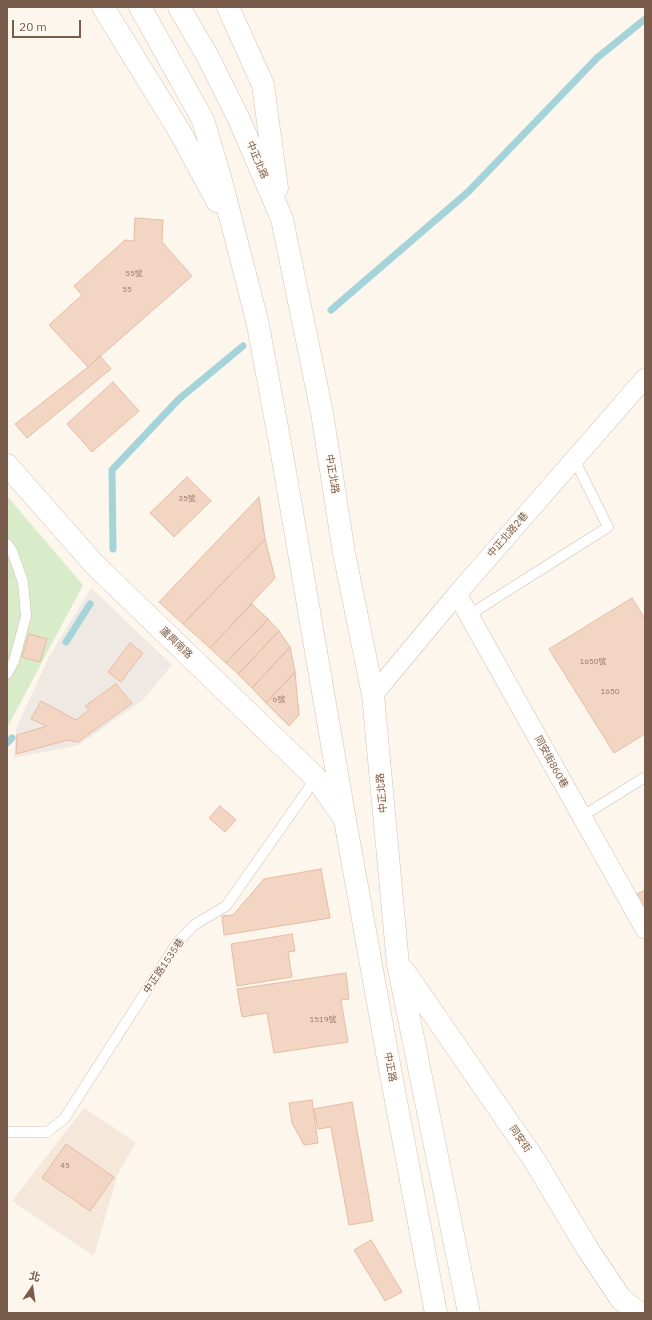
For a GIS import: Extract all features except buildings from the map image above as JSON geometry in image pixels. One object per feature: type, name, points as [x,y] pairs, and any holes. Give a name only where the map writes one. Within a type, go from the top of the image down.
[{"type":"street","points":[[103,7],[180,132],[232,228]]},
{"type":"street","points":[[140,7],[203,120],[220,177],[257,320],[345,820]]},
{"type":"street","name":"中正北路","points":[[179,7],[208,57],[238,117],[282,219],[322,413],[344,554],[373,695],[398,964]]},
{"type":"street","points":[[228,7],[262,85],[282,219]]},
{"type":"street","name":"中正北路2巷","points":[[373,695],[457,594],[645,378]]},
{"type":"street","name":"蘆興南路","points":[[7,464],[95,565],[316,778],[345,820]]},
{"type":"street","name":"同安街860巷","points":[[457,594],[645,929]]},
{"type":"street","name":"中正路","points":[[345,820],[390,1072],[436,1313]]},
{"type":"street","points":[[398,964],[469,1313]]},
{"type":"street","name":"同安街","points":[[398,964],[535,1161],[587,1248],[621,1299],[639,1313]]},
{"type":"lane","points":[[469,615],[608,527],[574,459]]},
{"type":"lane","points":[[7,544],[12,551],[22,582],[26,616],[14,661],[7,674]]},
{"type":"lane","points":[[581,817],[645,777]]},
{"type":"lane","name":"中正路1535巷","points":[[7,1132],[47,1132],[64,1119],[177,943],[194,925],[226,906],[316,778]]},
{"type":"shaded area","points":[[91,588],[172,665],[143,700],[79,745],[14,758],[16,729],[49,657]]},
{"type":"shaded area","points":[[84,1108],[136,1143],[118,1173],[94,1256],[12,1201]]},
{"type":"green space","points":[[7,496],[83,585],[7,728]]},
{"type":"waterway","points":[[331,310],[468,192],[597,58],[645,19]]},
{"type":"waterway","points":[[113,549],[112,470],[179,399],[243,346]]},
{"type":"waterway","points":[[66,642],[90,604]]},
{"type":"waterway","points":[[7,743],[12,738]]}]
